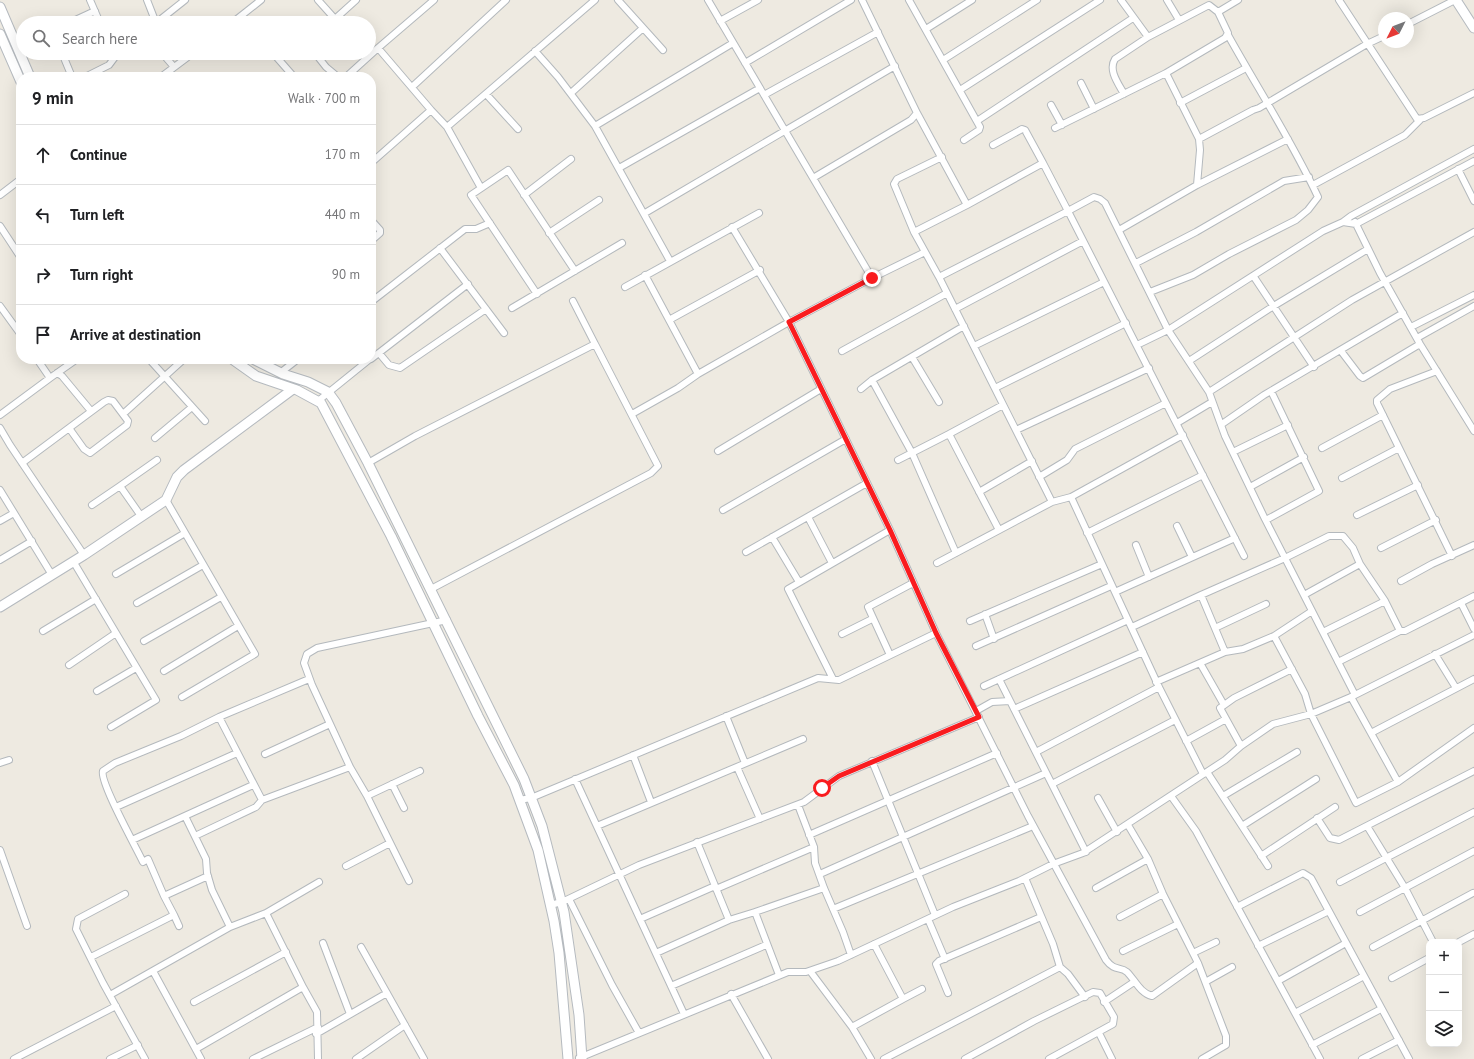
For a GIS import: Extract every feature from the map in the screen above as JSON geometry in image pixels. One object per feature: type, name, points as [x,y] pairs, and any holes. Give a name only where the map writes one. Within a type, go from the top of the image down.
[{"type":"street","points":[[90,0],[97,16]]},
{"type":"street","points":[[147,0],[153,16]]},
{"type":"street","points":[[165,16],[185,0]]},
{"type":"street","points":[[242,16],[261,0]]},
{"type":"street","points":[[318,0],[329,16]]},
{"type":"street","points":[[338,16],[356,0]]},
{"type":"street","points":[[434,0],[378,48],[447,127],[481,188]]},
{"type":"street","points":[[412,87],[506,0]]},
{"type":"street","points":[[447,127],[594,0]]},
{"type":"street","points":[[618,0],[662,50]]},
{"type":"street","points":[[708,0],[872,278]]},
{"type":"street","points":[[720,21],[758,0]]},
{"type":"street","points":[[745,63],[851,0]]},
{"type":"street","points":[[862,0],[917,112],[967,205]]},
{"type":"street","points":[[909,0],[980,127],[979,130],[964,140]]},
{"type":"street","points":[[926,29],[972,0]]},
{"type":"street","points":[[943,60],[1037,0]]},
{"type":"street","points":[[960,90],[1100,0]]},
{"type":"street","points":[[1121,0],[1148,38]]},
{"type":"street","points":[[1167,0],[1179,20]]},
{"type":"street","points":[[1218,12],[1238,0]]},
{"type":"street","points":[[1340,0],[1411,112],[1417,119],[1420,120]]},
{"type":"street","points":[[1414,21],[1456,0],[1474,28]]},
{"type":"street","points":[[1124,94],[1112,70],[1112,63],[1115,58],[1179,20],[1209,5],[1218,12],[1228,35],[1266,104],[1288,139],[1318,197],[1308,210],[1296,220],[1193,275],[1150,292]]},
{"type":"street","points":[[0,7],[16,37]]},
{"type":"street","points":[[84,16],[95,11]]},
{"type":"street","points":[[977,121],[1133,18]]},
{"type":"street","points":[[571,93],[643,28]]},
{"type":"street","points":[[764,95],[878,32]]},
{"type":"street","points":[[0,34],[17,72]]},
{"type":"street","points":[[1055,128],[1166,73],[1228,35]]},
{"type":"street","points":[[1199,139],[1266,104],[1378,39]]},
{"type":"street","points":[[595,126],[733,43]]},
{"type":"street","points":[[535,51],[571,93],[595,126],[645,213],[670,261]]},
{"type":"street","points":[[25,60],[28,72]]},
{"type":"street","points":[[65,60],[70,72]]},
{"type":"street","points":[[96,72],[105,68],[111,60]]},
{"type":"street","points":[[168,60],[174,67]]},
{"type":"street","points":[[168,72],[184,60]]},
{"type":"street","points":[[279,60],[290,72]]},
{"type":"street","points":[[320,60],[332,72]]},
{"type":"street","points":[[352,72],[365,60]]},
{"type":"street","points":[[645,213],[895,66]]},
{"type":"street","points":[[1180,103],[1246,68]]},
{"type":"street","points":[[1166,73],[1199,139],[1200,150],[1197,185]]},
{"type":"street","points":[[1081,83],[1094,109]]},
{"type":"street","points":[[619,168],[760,88]]},
{"type":"street","points":[[1312,185],[1405,135],[1420,120],[1474,93]]},
{"type":"street","points":[[486,94],[518,129]]},
{"type":"street","points":[[1051,105],[1062,125]]},
{"type":"street","points":[[376,159],[431,110]]},
{"type":"street","points":[[813,178],[911,120],[917,112]]},
{"type":"street","points":[[993,145],[1022,129],[1025,130],[1126,323],[1244,556]]},
{"type":"street","points":[[1119,230],[1197,185],[1288,139]]},
{"type":"street","points":[[1137,345],[1168,330],[1254,277],[1323,231],[1344,222],[1351,216],[1474,149]]},
{"type":"street","points":[[942,157],[895,181],[895,189],[914,232],[964,326],[1052,502]]},
{"type":"street","points":[[524,195],[571,159]]},
{"type":"street","points":[[1344,222],[1356,224],[1474,161]]},
{"type":"street","points":[[914,232],[1043,164]]},
{"type":"street","points":[[1458,169],[1474,201]]},
{"type":"street","points":[[536,294],[472,195],[508,170],[575,271]]},
{"type":"street","points":[[1136,263],[1196,232],[1284,181],[1309,177]]},
{"type":"street","points":[[0,195],[16,183]]},
{"type":"street","points":[[939,278],[1094,197],[1105,203],[1168,330],[1209,392],[1233,452],[1338,662],[1370,733],[1398,782]]},
{"type":"street","points":[[549,233],[599,200]]},
{"type":"street","points":[[625,286],[759,213]]},
{"type":"street","points":[[1351,216],[1384,281],[1418,341],[1474,431]]},
{"type":"street","points":[[376,298],[466,229],[476,229],[490,223]]},
{"type":"street","points":[[0,226],[16,250]]},
{"type":"street","points":[[376,226],[380,230],[380,233],[376,237]]},
{"type":"street","points":[[732,227],[760,270],[789,322],[890,530],[936,633],[1033,826],[1106,960],[1111,967],[1126,971],[1134,982],[1148,995],[1152,996],[1198,963]]},
{"type":"street","points":[[1209,392],[1293,337],[1384,281],[1474,232]]},
{"type":"street","points":[[955,309],[1083,241]]},
{"type":"street","points":[[512,308],[622,243]]},
{"type":"street","points":[[440,248],[504,332]]},
{"type":"street","points":[[1189,361],[1273,306],[1368,249]]},
{"type":"street","points":[[632,414],[789,322],[925,252]]},
{"type":"street","points":[[669,320],[760,270]]},
{"type":"street","points":[[645,275],[698,374]]},
{"type":"street","points":[[1254,277],[1314,367]]},
{"type":"street","points":[[974,346],[1104,282]]},
{"type":"street","points":[[376,355],[468,284]]},
{"type":"street","points":[[842,351],[947,293]]},
{"type":"street","points":[[1411,327],[1474,295]]},
{"type":"street","points":[[430,589],[656,469],[658,466],[573,301]]},
{"type":"street","points":[[0,306],[16,327]]},
{"type":"street","points":[[1341,351],[1363,378],[1474,306]]},
{"type":"street","points":[[379,353],[389,365],[400,368],[486,309]]},
{"type":"street","points":[[1222,424],[1271,391],[1314,367],[1403,313]]},
{"type":"street","points":[[995,388],[1126,323]]},
{"type":"street","points":[[861,389],[872,380],[964,326]]},
{"type":"street","points":[[368,463],[415,436],[595,344]]},
{"type":"street","points":[[912,357],[939,402]]},
{"type":"street","points":[[40,364],[50,378]]},
{"type":"street","points":[[0,415],[70,364]]},
{"type":"street","points":[[154,364],[205,420]]},
{"type":"street","points":[[123,414],[178,364]]},
{"type":"street","points":[[239,364],[256,376],[293,389],[321,403],[404,561],[432,623],[514,785],[538,850],[550,905],[558,953],[568,1059]]},
{"type":"street","points":[[263,364],[280,373],[308,382],[328,392],[336,403],[368,463],[446,620],[531,798],[547,840],[566,900],[639,1033]]},
{"type":"street","points":[[280,373],[292,364]]},
{"type":"street","points":[[318,401],[364,364]]},
{"type":"street","points":[[1016,430],[1149,368]]},
{"type":"street","points":[[1437,371],[1385,392],[1377,400],[1383,416],[1436,520],[1452,556]]},
{"type":"street","points":[[57,373],[62,376],[91,412]]},
{"type":"street","points":[[872,380],[912,453],[956,553]]},
{"type":"street","points":[[0,607],[84,555],[166,500],[177,477],[184,470],[293,389]]},
{"type":"street","points":[[718,451],[822,389]]},
{"type":"street","points":[[1266,520],[1318,491],[1304,457],[1271,391]]},
{"type":"street","points":[[22,463],[69,428],[108,400],[114,401],[128,421],[128,425],[91,453],[86,452],[69,428]]},
{"type":"street","points":[[1177,423],[1212,402]]},
{"type":"street","points":[[1040,477],[1067,460],[1075,449],[1166,403]]},
{"type":"street","points":[[898,460],[1003,405]]},
{"type":"street","points":[[155,438],[192,407]]},
{"type":"street","points":[[1322,448],[1383,416]]},
{"type":"street","points":[[1233,452],[1288,424]]},
{"type":"street","points":[[0,428],[84,555]]},
{"type":"street","points":[[949,434],[999,530]]},
{"type":"street","points":[[937,563],[1052,502],[1070,497],[1183,435]]},
{"type":"street","points":[[723,510],[846,439]]},
{"type":"street","points":[[1342,478],[1399,448]]},
{"type":"street","points":[[1250,487],[1304,457]]},
{"type":"street","points":[[92,506],[157,460]]},
{"type":"street","points":[[979,492],[1032,461]]},
{"type":"street","points":[[1087,533],[1203,475]]},
{"type":"street","points":[[746,552],[867,483]]},
{"type":"street","points":[[1357,515],[1418,485]]},
{"type":"street","points":[[120,486],[142,516]]},
{"type":"street","points":[[0,490],[52,575]]},
{"type":"street","points":[[1070,497],[1074,501],[1111,586],[1186,741],[1205,773],[1223,796],[1268,866]]},
{"type":"street","points":[[166,500],[255,654],[182,697]]},
{"type":"street","points":[[0,521],[14,513]]},
{"type":"street","points":[[808,517],[832,563]]},
{"type":"street","points":[[1381,548],[1436,520]]},
{"type":"street","points":[[1177,526],[1192,558]]},
{"type":"street","points":[[833,678],[788,589],[890,530]]},
{"type":"street","points":[[116,574],[185,533]]},
{"type":"street","points":[[1132,627],[1200,595],[1285,558],[1329,536],[1343,536],[1353,548],[1360,564],[1385,601],[1400,631]]},
{"type":"street","points":[[772,537],[799,582]]},
{"type":"street","points":[[1115,592],[1235,538]]},
{"type":"street","points":[[0,560],[32,541]]},
{"type":"street","points":[[1136,545],[1149,577]]},
{"type":"street","points":[[1401,581],[1432,564],[1474,545]]},
{"type":"street","points":[[73,561],[156,700],[111,727]]},
{"type":"street","points":[[137,603],[203,564]]},
{"type":"street","points":[[970,621],[1102,564]]},
{"type":"street","points":[[1304,595],[1360,564]]},
{"type":"street","points":[[890,655],[868,610],[870,605],[913,583]]},
{"type":"street","points":[[976,646],[1111,586]]},
{"type":"street","points":[[1200,595],[1225,652]]},
{"type":"street","points":[[1338,662],[1400,631],[1405,631],[1474,596]]},
{"type":"street","points":[[144,640],[222,597]]},
{"type":"street","points":[[43,631],[96,599]]},
{"type":"street","points":[[1323,632],[1385,601]]},
{"type":"street","points":[[1461,603],[1474,629]]},
{"type":"street","points":[[1215,628],[1266,604]]},
{"type":"street","points":[[1036,752],[1200,663],[1225,652],[1243,649],[1274,636],[1312,611]]},
{"type":"street","points":[[985,614],[994,639]]},
{"type":"street","points":[[842,634],[872,618]]},
{"type":"street","points":[[409,881],[367,796],[350,767],[309,679],[304,659],[310,651],[317,648],[446,620]]},
{"type":"street","points":[[984,686],[1128,620]]},
{"type":"street","points":[[164,671],[238,626]]},
{"type":"street","points":[[69,664],[116,633]]},
{"type":"street","points":[[519,800],[531,798],[818,678],[833,678],[839,680],[936,633]]},
{"type":"street","points":[[1274,636],[1305,694],[1311,714],[1354,802],[1359,803],[1398,782],[1474,728]]},
{"type":"street","points":[[566,900],[579,1015],[580,1058],[730,994],[779,975],[788,972],[810,971],[850,955],[928,919],[1025,878],[1053,864],[1086,852],[1205,773],[1273,724],[1311,714],[1353,696],[1474,636]]},
{"type":"street","points":[[1014,709],[1143,652]]},
{"type":"street","points":[[1435,654],[1456,688]]},
{"type":"street","points":[[1200,663],[1224,705]]},
{"type":"street","points":[[97,691],[136,668]]},
{"type":"street","points":[[1241,746],[1220,708],[1292,669]]},
{"type":"street","points":[[179,926],[148,859],[143,862],[132,840],[102,776],[103,771],[181,736],[218,717],[309,679]]},
{"type":"street","points":[[999,679],[1086,852]]},
{"type":"street","points":[[1370,733],[1474,679]]},
{"type":"street","points":[[550,905],[566,900],[620,874],[697,842],[798,805],[815,794],[831,780],[977,714],[992,702],[1010,701]]},
{"type":"street","points":[[726,716],[745,763]]},
{"type":"street","points":[[218,717],[262,800]]},
{"type":"street","points":[[1186,741],[1226,719]]},
{"type":"street","points":[[1052,784],[1175,720]]},
{"type":"street","points":[[265,754],[330,724]]},
{"type":"street","points":[[597,826],[651,802],[691,788],[745,763],[803,739]]},
{"type":"street","points":[[1223,796],[1297,752]]},
{"type":"street","points":[[116,807],[237,753]]},
{"type":"street","points":[[810,835],[887,799],[997,753]]},
{"type":"street","points":[[633,755],[651,802]]},
{"type":"street","points":[[0,763],[9,760]]},
{"type":"street","points":[[872,761],[935,916]]},
{"type":"street","points":[[195,836],[256,807],[262,800],[350,767]]},
{"type":"street","points":[[737,767],[760,819]]},
{"type":"street","points":[[367,796],[420,771]]},
{"type":"street","points":[[1317,818],[1330,838],[1336,841],[1474,771]]},
{"type":"street","points":[[820,874],[1046,773]]},
{"type":"street","points":[[575,779],[684,1014]]},
{"type":"street","points":[[1242,826],[1316,779]]},
{"type":"street","points":[[392,784],[404,808]]},
{"type":"street","points":[[132,840],[253,785]]},
{"type":"street","points":[[1171,796],[1196,831],[1320,1059]]},
{"type":"street","points":[[1098,798],[1117,832]]},
{"type":"street","points":[[798,805],[814,847],[816,863],[824,888],[843,932],[850,955]]},
{"type":"street","points":[[1261,856],[1335,807]]},
{"type":"street","points":[[1340,882],[1474,812]]},
{"type":"street","points":[[185,816],[206,859],[208,876],[212,890],[230,927]]},
{"type":"street","points":[[1128,825],[1148,859],[1163,894],[1207,981],[1227,1041],[1223,1048],[1202,1059]]},
{"type":"street","points":[[833,909],[1033,826]]},
{"type":"street","points":[[1367,826],[1387,858],[1431,939]]},
{"type":"street","points":[[697,842],[729,920]]},
{"type":"street","points":[[346,866],[390,843]]},
{"type":"street","points":[[640,919],[814,847]]},
{"type":"street","points":[[0,850],[27,926]]},
{"type":"street","points":[[1360,912],[1474,851]]},
{"type":"street","points":[[1096,888],[1148,859]]},
{"type":"street","points":[[1237,907],[1303,873],[1311,878],[1409,1059]]},
{"type":"street","points":[[164,896],[208,876]]},
{"type":"street","points":[[1025,878],[1053,944],[1060,967],[1068,974],[1085,997]]},
{"type":"street","points":[[110,995],[230,927],[266,913],[318,882]]},
{"type":"street","points":[[656,953],[729,920],[824,888]]},
{"type":"street","points":[[1373,947],[1473,893]]},
{"type":"street","points":[[125,894],[78,918],[76,929],[145,1059]]},
{"type":"street","points":[[1120,917],[1163,894]]},
{"type":"street","points":[[1258,946],[1329,911]]},
{"type":"street","points":[[755,912],[766,945],[779,975]]},
{"type":"street","points":[[266,913],[316,1012],[318,1027],[316,1034],[318,1059]]},
{"type":"street","points":[[90,957],[174,915]]},
{"type":"street","points":[[948,993],[936,964],[944,959],[1041,917]]},
{"type":"street","points":[[928,919],[944,959]]},
{"type":"street","points":[[1123,951],[1178,924]]},
{"type":"street","points":[[1462,940],[1474,934]]},
{"type":"street","points":[[1193,953],[1216,942]]},
{"type":"street","points":[[1278,981],[1346,943]]},
{"type":"street","points":[[323,944],[350,1014]]},
{"type":"street","points":[[874,944],[903,999]]},
{"type":"street","points":[[671,986],[766,945]]},
{"type":"street","points":[[361,947],[405,1025],[421,1058]]},
{"type":"street","points":[[194,1002],[286,952]]},
{"type":"street","points":[[1392,978],[1426,960]]},
{"type":"street","points":[[884,1059],[1060,967]]},
{"type":"street","points":[[1207,981],[1232,967]]},
{"type":"street","points":[[153,971],[201,1059]]},
{"type":"street","points":[[810,971],[852,1026],[871,1059]]},
{"type":"street","points":[[1295,1013],[1364,976]]},
{"type":"street","points":[[1104,1002],[1134,982]]},
{"type":"street","points":[[196,1049],[303,987]]},
{"type":"street","points":[[852,1026],[922,989]]},
{"type":"street","points":[[316,1034],[387,992]]},
{"type":"street","points":[[965,1059],[1034,1021],[1096,992],[1100,993],[1114,1017],[1114,1022],[1111,1026],[1049,1059]]},
{"type":"street","points":[[730,994],[768,1059]]},
{"type":"street","points":[[14,1059],[116,1006]]},
{"type":"street","points":[[1312,1045],[1381,1009]]},
{"type":"street","points":[[356,1059],[405,1025]]},
{"type":"street","points":[[253,1059],[318,1027]]},
{"type":"street","points":[[1099,1033],[1112,1059]]},
{"type":"street","points":[[1362,1059],[1399,1040]]},
{"type":"street","points":[[110,1059],[138,1045]]},
{"type":"route","points":[[822,788],[831,780],[880,757],[979,717],[936,633],[890,530],[789,322],[872,278]]}]
